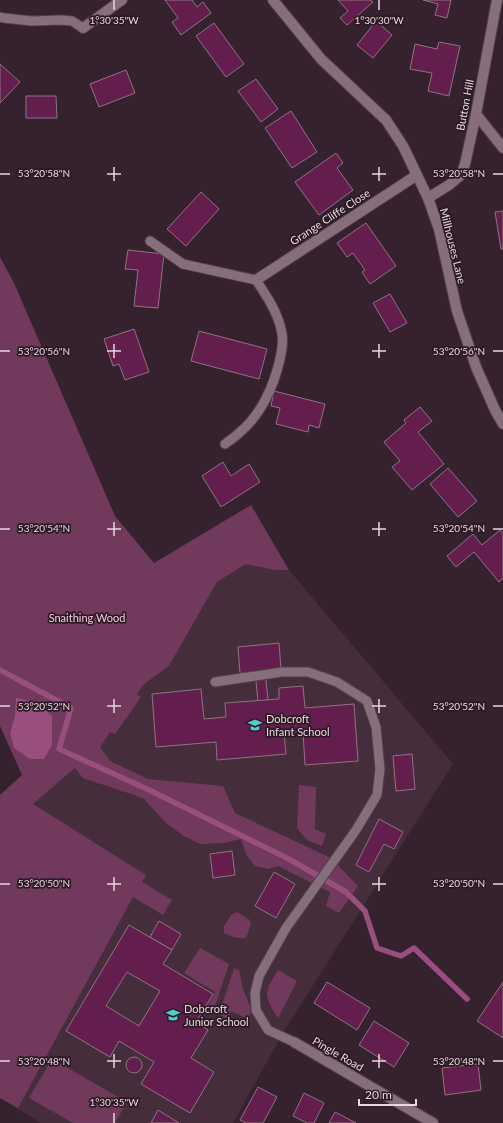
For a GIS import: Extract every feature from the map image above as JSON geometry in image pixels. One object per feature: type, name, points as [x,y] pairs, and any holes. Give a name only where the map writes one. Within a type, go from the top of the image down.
[{"type":"street","points":[[83,28],[122,0]]},
{"type":"street","name":"Millhouses Lane","points":[[273,0],[322,58],[386,120],[403,146],[428,198],[439,228],[456,311],[476,367],[495,410],[503,424]]},
{"type":"street","name":"Button Hill","points":[[428,198],[449,185],[461,174],[466,164],[497,0]]},
{"type":"street","points":[[476,114],[503,148]]},
{"type":"street","name":"Grange Cliffe Close","points":[[256,280],[416,174]]},
{"type":"street","name":"Pingle Road","points":[[294,1042],[433,1123]]},
{"type":"lane","points":[[0,17],[32,21],[72,21],[83,28]]},
{"type":"lane","points":[[150,241],[183,264],[256,280],[272,304],[282,330],[282,346],[276,375],[268,394],[257,414],[240,432],[224,444]]},
{"type":"lane","points":[[215,682],[282,672],[308,672],[337,682],[367,701],[376,727],[380,769],[377,795],[356,830],[286,928],[259,976],[255,993],[256,1010],[268,1030],[294,1042]]},
{"type":"shaded area","points":[[246,564],[274,570],[289,570],[453,764],[281,1036],[233,1123],[41,1123],[0,1098],[0,832],[99,747],[143,685],[169,666],[217,582]]},
{"type":"shaded area","points":[[16,698],[36,702],[52,716],[52,745],[44,759],[30,759],[14,748],[10,733],[15,716]]},
{"type":"green space","name":"Snaithing Wood","points":[[0,257],[14,283],[115,516],[154,563],[251,505],[289,570],[274,570],[246,564],[217,582],[169,666],[143,685],[137,694],[141,697],[115,734],[110,732],[100,747],[110,761],[148,779],[223,786],[235,813],[331,858],[358,886],[339,913],[326,906],[330,892],[278,866],[269,869],[255,866],[247,856],[241,839],[223,843],[200,844],[184,836],[166,823],[143,798],[83,778],[75,768],[33,804],[146,875],[142,882],[172,900],[163,915],[133,897],[18,1108],[0,1098],[0,795],[22,775],[0,726]]},
{"type":"green space","points":[[299,785],[316,787],[315,829],[326,834],[322,846],[307,840],[297,828]]},
{"type":"green space","points":[[237,912],[250,920],[251,924],[246,938],[229,936],[224,933],[224,926],[231,915]]},
{"type":"green space","points":[[200,948],[229,964],[214,1009],[207,1006],[215,992],[184,973]]},
{"type":"green space","points":[[234,968],[239,970],[243,989],[249,1004],[251,1012],[248,1019],[231,1011],[226,1019],[219,1014]]},
{"type":"green space","points":[[278,970],[297,981],[278,1018],[270,1004],[267,994],[270,984]]},
{"type":"green space","points":[[52,1059],[127,1102],[115,1123],[73,1123],[29,1098]]},
{"type":"building","points":[[165,0],[192,0],[197,7],[203,2],[211,13],[181,35],[172,22],[178,18]]},
{"type":"building","points":[[338,0],[370,0],[373,2],[347,25],[340,18],[348,11]]},
{"type":"building","points":[[423,0],[451,0],[447,18],[435,15],[438,4]]},
{"type":"building","points":[[376,21],[392,35],[373,58],[357,45]]},
{"type":"building","points":[[214,23],[244,64],[226,77],[196,36]]},
{"type":"building","points":[[439,42],[460,46],[449,96],[428,91],[432,73],[410,69],[415,44],[437,49]]},
{"type":"building","points":[[0,64],[20,82],[0,103]]},
{"type":"building","points":[[126,70],[135,93],[99,107],[90,84]]},
{"type":"building","points":[[256,79],[278,109],[261,122],[238,91]]},
{"type":"building","points":[[26,96],[56,96],[57,118],[26,118]]},
{"type":"building","points":[[291,111],[317,152],[292,168],[265,128]]},
{"type":"building","points":[[336,153],[343,163],[337,168],[353,190],[319,215],[295,182]]},
{"type":"building","points":[[201,192],[219,209],[186,246],[167,229]]},
{"type":"building","points":[[503,211],[503,249],[501,249],[495,212]]},
{"type":"building","points":[[366,223],[396,266],[370,284],[362,272],[365,270],[353,253],[347,257],[337,243]]},
{"type":"building","points":[[128,250],[164,254],[158,308],[134,306],[138,270],[125,269]]},
{"type":"building","points":[[390,294],[407,323],[390,332],[373,303]]},
{"type":"building","points":[[134,329],[149,372],[125,380],[119,364],[113,366],[104,339]]},
{"type":"building","points":[[199,331],[267,349],[259,379],[191,361]]},
{"type":"building","points":[[274,391],[325,404],[319,428],[309,425],[308,432],[276,424],[280,408],[271,406]]},
{"type":"building","points":[[420,407],[432,421],[418,432],[444,464],[412,490],[392,467],[400,461],[384,442],[406,423],[404,420]]},
{"type":"building","points":[[223,462],[231,476],[249,464],[260,482],[221,507],[202,476]]},
{"type":"building","points":[[448,468],[477,501],[458,517],[430,484]]},
{"type":"building","points":[[500,530],[503,534],[503,578],[499,582],[474,552],[456,567],[447,556],[473,534],[482,545]]},
{"type":"building","points":[[279,643],[281,670],[240,673],[238,647]]},
{"type":"building","points":[[265,671],[268,700],[258,701],[255,672]]},
{"type":"building","name":"Dobcroft Infant School","points":[[303,686],[305,708],[354,704],[358,761],[305,765],[303,731],[284,733],[286,754],[217,760],[216,742],[156,747],[152,694],[201,689],[204,719],[226,717],[225,703],[279,699],[279,688]]},
{"type":"building","points":[[412,754],[415,789],[396,791],[393,756]]},
{"type":"building","points":[[379,819],[403,832],[394,849],[384,844],[369,872],[356,865]]},
{"type":"building","points":[[232,851],[235,875],[213,878],[210,854]]},
{"type":"building","points":[[274,872],[295,884],[276,918],[255,906]]},
{"type":"building","points":[[159,921],[181,934],[172,950],[150,937]]},
{"type":"building","name":"Dobcroft Junior School","points":[[129,925],[172,950],[163,964],[213,994],[196,1022],[208,1030],[191,1058],[214,1072],[190,1113],[141,1084],[154,1062],[119,1041],[110,1057],[66,1031]],"holes":[[[127,972],[160,991],[139,1026],[106,1006]]]},
{"type":"building","points":[[327,982],[370,1008],[357,1030],[314,1003]]},
{"type":"building","points":[[503,982],[503,1038],[477,1021]]},
{"type":"building","points":[[374,1021],[409,1043],[394,1067],[359,1045]]},
{"type":"building","points":[[131,1057],[137,1057],[142,1062],[140,1071],[137,1073],[131,1073],[126,1068],[126,1062]]},
{"type":"building","points":[[478,1064],[481,1090],[445,1095],[442,1068]]},
{"type":"building","points":[[258,1087],[277,1097],[263,1123],[246,1123],[240,1120]]},
{"type":"building","points":[[304,1093],[324,1103],[314,1123],[307,1123],[293,1116]]},
{"type":"building","points":[[158,1110],[179,1123],[151,1123]]},
{"type":"building","points":[[335,1112],[356,1123],[329,1123]]},
{"type":"waterway","points":[[0,670],[71,708],[59,749],[147,789],[289,859],[346,892],[365,911],[377,948],[401,956],[414,948],[467,999]]},
{"type":"place","name":"Dobcroft Infant School","points":[[255,725]]},
{"type":"place","name":"Dobcroft Junior School","points":[[173,1015]]}]
